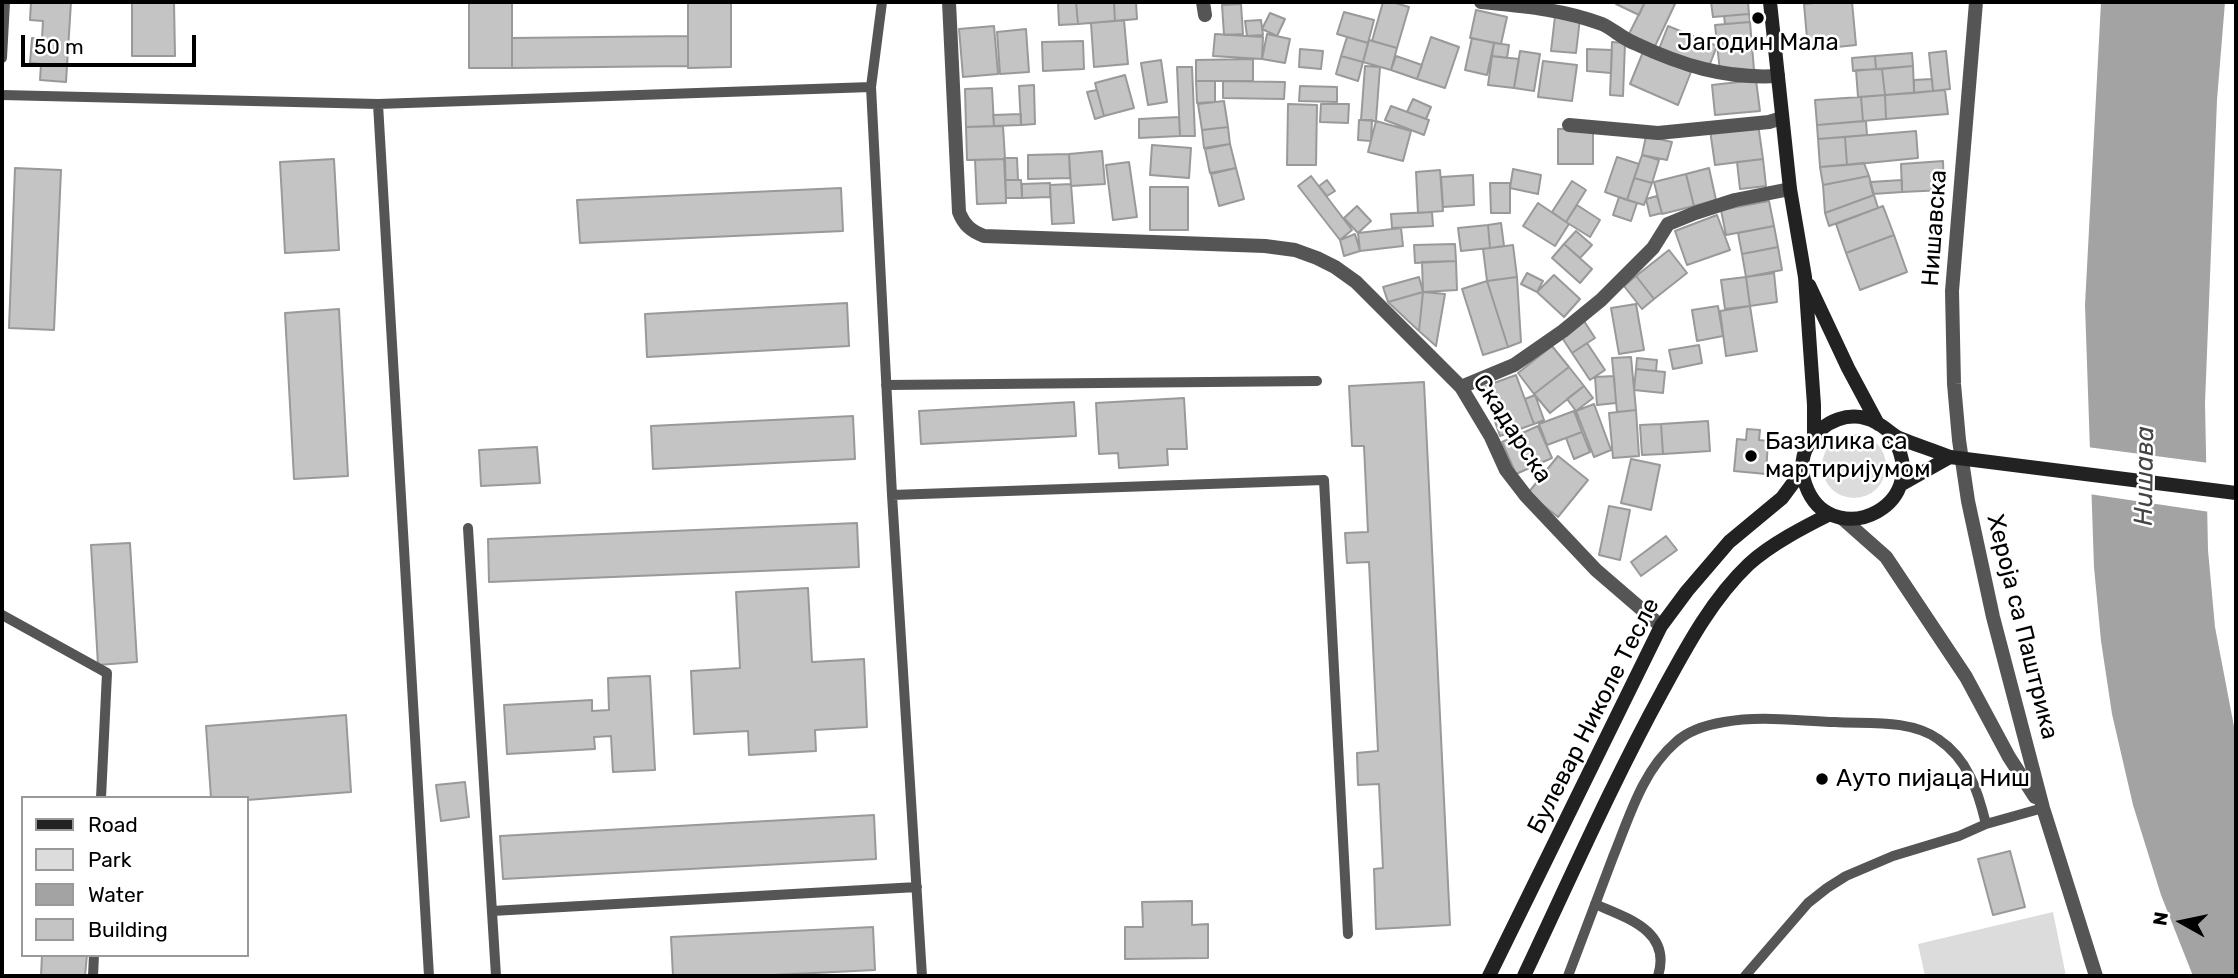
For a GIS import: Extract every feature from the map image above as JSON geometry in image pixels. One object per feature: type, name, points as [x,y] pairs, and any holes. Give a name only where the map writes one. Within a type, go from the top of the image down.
[{"type":"main road","points":[[1770,2],[1790,189],[1805,277],[1814,436]]},
{"type":"main road","points":[[1805,277],[1878,424]]},
{"type":"main road","points":[[1814,436],[1822,427],[1844,418],[1867,419],[1878,424],[1891,434],[1899,445],[1903,458],[1902,484]]},
{"type":"main road","points":[[1891,434],[1956,457],[2236,493]]},
{"type":"main road","name":"Булевар Николе Тесле","points":[[1489,976],[1661,626],[1729,542],[1782,498],[1802,471],[1804,452],[1814,436]]},
{"type":"main road","name":"Булевар Николе Тесле","points":[[1524,976],[1635,741],[1685,651],[1724,592],[1750,563],[1803,528],[1836,516],[1861,519],[1878,512],[1892,500],[1902,484],[1956,457]]},
{"type":"main road","points":[[1802,471],[1810,496],[1819,506],[1836,516]]},
{"type":"street","name":"Скадарска","points":[[949,2],[959,212],[969,228],[984,236],[1241,245],[1295,250],[1335,267],[1356,282],[1461,387],[1491,437],[1506,470],[1526,496],[1595,569],[1661,626]]},
{"type":"street","points":[[1481,2],[1555,10],[1579,16],[1605,26],[1630,42],[1682,64],[1708,71],[1751,78],[1778,76]]},
{"type":"street","name":"Нишавска","points":[[1956,457],[1952,291],[1976,2]]},
{"type":"street","points":[[1569,125],[1658,133],[1769,122],[1783,118]]},
{"type":"street","points":[[1461,387],[1514,365],[1573,323],[1601,300],[1653,248],[1668,225],[1735,200],[1790,189]]},
{"type":"street","name":"Хероја са Паштрика","points":[[1956,457],[1993,617],[2043,808],[2096,976]]},
{"type":"street","name":"Хероја са Паштрика","points":[[1836,516],[1886,557],[1966,677],[2009,757],[2043,808]]},
{"type":"lane","points":[[2,58],[5,2]]},
{"type":"lane","points":[[882,2],[871,87],[892,495],[922,976]]},
{"type":"lane","points":[[2,95],[378,104],[871,87]]},
{"type":"lane","points":[[378,104],[429,976]]},
{"type":"lane","points":[[886,385],[1317,381]]},
{"type":"lane","points":[[892,495],[1324,480],[1348,934]]},
{"type":"lane","points":[[468,528],[496,976]]},
{"type":"lane","points":[[2,615],[107,673],[101,796]]},
{"type":"lane","points":[[1568,976],[1634,804],[1656,763],[1675,742],[1692,731],[1725,721],[1764,718],[1894,725],[1924,732],[1945,744],[1969,773],[1980,799],[1986,824]]},
{"type":"lane","points":[[1745,976],[1808,904],[1827,888],[1869,865],[1959,836],[1986,824],[2043,808]]},
{"type":"lane","points":[[492,911],[917,887]]},
{"type":"lane","points":[[1595,904],[1641,925],[1650,933],[1660,953],[1658,976]]},
{"type":"lane","points":[[93,976],[94,957]]},
{"type":"green space","points":[[1848,434],[1860,434],[1877,443],[1884,454],[1884,478],[1877,489],[1860,498],[1848,498],[1836,493],[1827,484],[1822,472],[1822,460],[1827,448],[1836,439]]},
{"type":"green space","points":[[2053,912],[2066,976],[1925,976],[1918,944]]},
{"type":"water","name":"Нишава","points":[[2101,2],[2225,2],[2217,100],[2205,403],[2208,550],[2215,627],[2236,737],[2236,976],[2193,976],[2161,895],[2133,805],[2112,714],[2101,641],[2094,567],[2085,305]]},
{"type":"pier","points":[[2087,447],[2209,463],[2210,512],[2089,494]]},
{"type":"building","points":[[31,2],[71,2],[66,82],[40,80],[41,64],[30,63],[32,38],[42,39],[43,21],[30,20]]},
{"type":"building","points":[[132,2],[174,2],[175,56],[132,56]]},
{"type":"building","points":[[469,2],[512,2],[512,68],[469,68]]},
{"type":"building","points":[[688,2],[731,2],[731,67],[688,68]]},
{"type":"building","points":[[1058,2],[1076,2],[1078,24],[1059,25]]},
{"type":"building","points":[[1076,2],[1114,2],[1115,21],[1078,24]]},
{"type":"building","points":[[1136,2],[1137,19],[1115,21],[1114,3]]},
{"type":"building","points":[[1383,2],[1409,7],[1397,48],[1372,41]]},
{"type":"building","points":[[1645,2],[1639,15],[1616,4]]},
{"type":"building","points":[[1645,2],[1675,4],[1655,46],[1629,34]]},
{"type":"building","points":[[1711,2],[1748,2],[1749,14],[1713,17]]},
{"type":"building","points":[[1852,2],[1856,45],[1808,50],[1804,4]]},
{"type":"building","points":[[1241,4],[1243,34],[1224,35],[1222,5]]},
{"type":"building","points":[[1476,10],[1507,17],[1501,44],[1470,38]]},
{"type":"building","points":[[1344,12],[1374,20],[1368,43],[1337,34]]},
{"type":"building","points":[[1270,13],[1285,19],[1277,36],[1262,29]]},
{"type":"building","points":[[1749,14],[1750,22],[1725,24],[1724,16]]},
{"type":"building","points":[[1555,16],[1580,18],[1576,53],[1551,51]]},
{"type":"building","points":[[1124,20],[1128,64],[1094,67],[1091,23]]},
{"type":"building","points":[[1261,20],[1263,35],[1247,36],[1245,21]]},
{"type":"building","points":[[1750,22],[1754,70],[1720,72],[1715,25]]},
{"type":"building","points":[[994,26],[998,74],[963,77],[959,29]]},
{"type":"building","points":[[1668,26],[1717,46],[1708,69],[1659,49]]},
{"type":"building","points":[[1026,29],[1029,72],[1000,74],[997,32]]},
{"type":"building","points":[[1215,34],[1263,37],[1262,59],[1213,56]]},
{"type":"building","points":[[1267,34],[1290,39],[1285,63],[1262,59]]},
{"type":"building","points":[[688,36],[688,66],[512,68],[512,38]]},
{"type":"building","points":[[1347,37],[1368,43],[1363,62],[1341,56]]},
{"type":"building","points":[[1431,37],[1459,47],[1445,88],[1417,79]]},
{"type":"building","points":[[1472,38],[1494,43],[1487,75],[1465,70]]},
{"type":"building","points":[[1369,40],[1397,48],[1391,70],[1363,62]]},
{"type":"building","points":[[1083,41],[1084,69],[1043,71],[1042,42]]},
{"type":"building","points":[[1612,42],[1625,43],[1623,96],[1610,95]]},
{"type":"building","points":[[1494,43],[1509,45],[1507,58],[1492,56]]},
{"type":"building","points":[[1300,49],[1323,51],[1321,69],[1299,67]]},
{"type":"building","points":[[1587,49],[1612,50],[1611,73],[1587,71]]},
{"type":"building","points":[[1520,51],[1540,54],[1534,91],[1514,88]]},
{"type":"building","points":[[1946,51],[1950,89],[1933,91],[1929,53]]},
{"type":"building","points":[[1643,52],[1691,72],[1678,105],[1630,84]]},
{"type":"building","points":[[1912,53],[1913,66],[1876,69],[1875,56]]},
{"type":"building","points":[[1341,56],[1363,62],[1358,81],[1336,74]]},
{"type":"building","points":[[1396,56],[1422,65],[1417,79],[1391,70]]},
{"type":"building","points":[[1492,56],[1519,59],[1514,88],[1488,85]]},
{"type":"building","points":[[1875,56],[1876,69],[1853,71],[1852,58]]},
{"type":"building","points":[[1253,59],[1253,81],[1196,81],[1196,60]]},
{"type":"building","points":[[1161,60],[1167,102],[1148,105],[1141,63]]},
{"type":"building","points":[[1543,61],[1577,65],[1572,101],[1538,97]]},
{"type":"building","points":[[1365,66],[1380,67],[1376,121],[1361,120]]},
{"type":"building","points":[[1913,66],[1914,93],[1885,95],[1882,69]]},
{"type":"building","points":[[1177,67],[1192,67],[1195,136],[1180,136]]},
{"type":"building","points":[[1882,69],[1885,95],[1858,97],[1856,70]]},
{"type":"building","points":[[1125,75],[1134,108],[1104,116],[1095,83]]},
{"type":"building","points":[[1932,79],[1933,91],[1914,93],[1914,80]]},
{"type":"building","points":[[1756,80],[1760,111],[1715,115],[1712,85]]},
{"type":"building","points":[[1196,81],[1215,81],[1215,102],[1197,103]]},
{"type":"building","points":[[1223,81],[1285,82],[1284,99],[1223,98]]},
{"type":"building","points":[[1034,85],[1035,124],[1021,125],[1019,86]]},
{"type":"building","points":[[1300,86],[1337,87],[1337,102],[1299,101]]},
{"type":"building","points":[[992,88],[994,126],[966,127],[965,89]]},
{"type":"building","points":[[1097,90],[1104,116],[1095,119],[1087,92]]},
{"type":"building","points":[[1945,90],[1948,114],[1886,119],[1885,95]]},
{"type":"building","points":[[1885,95],[1886,119],[1863,121],[1861,97]]},
{"type":"building","points":[[1861,97],[1863,121],[1817,125],[1815,100]]},
{"type":"building","points":[[1413,99],[1431,107],[1426,119],[1407,112]]},
{"type":"building","points":[[1224,101],[1228,127],[1202,130],[1198,104]]},
{"type":"building","points":[[1288,104],[1317,105],[1316,165],[1287,165]]},
{"type":"building","points":[[1321,104],[1349,104],[1348,123],[1320,122]]},
{"type":"building","points":[[1391,106],[1429,120],[1424,135],[1385,120]]},
{"type":"building","points":[[1021,114],[1021,125],[994,126],[993,115]]},
{"type":"building","points":[[1179,117],[1180,136],[1139,138],[1139,119]]},
{"type":"building","points":[[1359,120],[1372,120],[1371,141],[1358,140]]},
{"type":"building","points":[[1376,121],[1411,131],[1403,161],[1368,152]]},
{"type":"building","points":[[1866,121],[1867,135],[1818,139],[1817,125]]},
{"type":"building","points":[[1758,124],[1763,159],[1715,165],[1710,130]]},
{"type":"building","points":[[1003,126],[1005,159],[967,160],[966,127]]},
{"type":"building","points":[[1228,127],[1230,144],[1204,148],[1202,130]]},
{"type":"building","points":[[1593,128],[1593,164],[1558,164],[1558,129]]},
{"type":"building","points":[[1916,131],[1918,158],[1847,165],[1845,137]]},
{"type":"building","points":[[1646,136],[1672,142],[1667,160],[1642,155]]},
{"type":"building","points":[[1845,137],[1847,165],[1820,167],[1818,139]]},
{"type":"building","points":[[1230,144],[1236,168],[1210,173],[1205,149]]},
{"type":"building","points":[[1152,145],[1191,148],[1189,178],[1150,175]]},
{"type":"building","points":[[1102,151],[1105,184],[1071,186],[1069,154]]},
{"type":"building","points":[[1069,154],[1070,178],[1028,179],[1028,155]]},
{"type":"building","points":[[1642,155],[1659,160],[1652,183],[1634,178]]},
{"type":"building","points":[[1617,157],[1639,164],[1627,200],[1605,192]]},
{"type":"building","points":[[1004,158],[1017,158],[1018,180],[1005,180]]},
{"type":"building","points":[[334,159],[339,250],[285,253],[280,162]]},
{"type":"building","points":[[1005,159],[1006,203],[977,204],[975,160]]},
{"type":"building","points":[[1763,159],[1766,186],[1740,189],[1737,162]]},
{"type":"building","points":[[1943,161],[1944,190],[1902,192],[1901,164]]},
{"type":"building","points":[[1129,162],[1137,217],[1113,220],[1106,165]]},
{"type":"building","points":[[1864,163],[1869,176],[1823,185],[1820,167]]},
{"type":"building","points":[[15,168],[61,170],[54,330],[9,328]]},
{"type":"building","points":[[1236,168],[1244,199],[1219,206],[1211,174]]},
{"type":"building","points":[[1709,168],[1716,200],[1694,206],[1686,174]]},
{"type":"building","points":[[1513,169],[1541,175],[1538,194],[1510,188]]},
{"type":"building","points":[[1440,170],[1443,211],[1418,213],[1416,172]]},
{"type":"building","points":[[1686,174],[1694,206],[1662,214],[1654,182]]},
{"type":"building","points":[[1473,175],[1474,205],[1443,207],[1441,177]]},
{"type":"building","points":[[1311,176],[1352,230],[1340,240],[1298,186]]},
{"type":"building","points":[[1869,176],[1874,195],[1825,213],[1823,185]]},
{"type":"building","points":[[1634,178],[1652,183],[1644,205],[1627,200]]},
{"type":"building","points":[[1005,180],[1021,180],[1022,198],[1006,198]]},
{"type":"building","points":[[1327,180],[1335,191],[1327,196],[1319,186]]},
{"type":"building","points":[[1902,180],[1902,192],[1873,194],[1870,182]]},
{"type":"building","points":[[1572,181],[1586,190],[1566,222],[1552,212]]},
{"type":"building","points":[[1050,183],[1050,197],[1022,198],[1022,184]]},
{"type":"building","points":[[1490,183],[1510,183],[1510,213],[1491,213]]},
{"type":"building","points":[[1071,184],[1074,223],[1052,224],[1050,185]]},
{"type":"building","points":[[1150,187],[1188,187],[1188,230],[1150,230]]},
{"type":"building","points":[[841,188],[843,231],[580,243],[577,200]]},
{"type":"building","points":[[1874,195],[1878,208],[1829,226],[1825,213]]},
{"type":"building","points":[[1657,196],[1662,213],[1650,216],[1646,199]]},
{"type":"building","points":[[1619,197],[1637,203],[1631,221],[1613,215]]},
{"type":"building","points":[[1769,201],[1774,226],[1726,235],[1721,210]]},
{"type":"building","points":[[1538,203],[1569,224],[1555,246],[1523,226]]},
{"type":"building","points":[[1577,205],[1600,220],[1590,237],[1566,222]]},
{"type":"building","points":[[1357,206],[1371,221],[1358,233],[1344,218]]},
{"type":"building","points":[[1883,206],[1894,235],[1846,253],[1836,224]]},
{"type":"building","points":[[1432,212],[1433,226],[1392,228],[1391,214]]},
{"type":"building","points":[[1717,215],[1730,250],[1687,265],[1675,231]]},
{"type":"building","points":[[1501,223],[1504,246],[1490,248],[1488,225]]},
{"type":"building","points":[[1488,225],[1490,248],[1461,251],[1458,228]]},
{"type":"building","points":[[1774,226],[1778,247],[1742,254],[1738,233]]},
{"type":"building","points":[[1401,228],[1403,246],[1360,251],[1358,233]]},
{"type":"building","points":[[1576,231],[1592,245],[1580,258],[1564,244]]},
{"type":"building","points":[[1355,234],[1360,251],[1344,256],[1340,240]]},
{"type":"building","points":[[1894,235],[1907,272],[1860,290],[1846,253]]},
{"type":"building","points":[[1455,244],[1456,261],[1415,263],[1414,245]]},
{"type":"building","points":[[1564,244],[1592,269],[1580,283],[1552,258]]},
{"type":"building","points":[[1513,245],[1517,277],[1487,281],[1483,249]]},
{"type":"building","points":[[1778,247],[1782,270],[1746,277],[1742,254]]},
{"type":"building","points":[[1669,250],[1687,273],[1654,299],[1636,276]]},
{"type":"building","points":[[1456,261],[1457,290],[1423,292],[1422,262]]},
{"type":"building","points":[[1527,273],[1543,281],[1537,292],[1521,284]]},
{"type":"building","points":[[1774,273],[1777,302],[1750,306],[1746,277]]},
{"type":"building","points":[[1554,275],[1580,299],[1564,317],[1537,292]]},
{"type":"building","points":[[1636,276],[1654,299],[1642,309],[1624,286]]},
{"type":"building","points":[[1419,277],[1423,292],[1388,302],[1383,287]]},
{"type":"building","points":[[1517,277],[1521,342],[1508,347],[1487,281]]},
{"type":"building","points":[[1746,277],[1750,306],[1725,309],[1721,280]]},
{"type":"building","points":[[1487,281],[1508,347],[1483,355],[1462,289]]},
{"type":"building","points":[[1423,292],[1445,294],[1436,346],[1419,331]]},
{"type":"building","points":[[1423,292],[1419,331],[1388,302]]},
{"type":"building","points":[[847,303],[849,346],[647,357],[645,314]]},
{"type":"building","points":[[1636,304],[1644,350],[1619,354],[1611,308]]},
{"type":"building","points":[[1718,306],[1723,336],[1697,341],[1692,310]]},
{"type":"building","points":[[1750,306],[1757,351],[1726,356],[1720,311]]},
{"type":"building","points":[[339,309],[348,476],[294,479],[285,313]]},
{"type":"building","points":[[1584,321],[1595,338],[1572,353],[1561,336]]},
{"type":"building","points":[[1587,343],[1605,370],[1590,380],[1572,353]]},
{"type":"building","points":[[1699,345],[1702,363],[1673,369],[1669,350]]},
{"type":"building","points":[[1552,346],[1569,367],[1534,394],[1518,373]]},
{"type":"building","points":[[1631,357],[1636,410],[1617,412],[1612,358]]},
{"type":"building","points":[[1637,358],[1657,360],[1656,371],[1636,369]]},
{"type":"building","points":[[1569,367],[1584,386],[1550,413],[1534,394]]},
{"type":"building","points":[[1636,369],[1665,372],[1663,393],[1634,390]]},
{"type":"building","points":[[1516,375],[1534,424],[1500,436],[1483,387]]},
{"type":"building","points":[[1614,376],[1616,403],[1597,405],[1595,377]]},
{"type":"building","points":[[1424,382],[1450,925],[1376,929],[1374,869],[1383,868],[1379,784],[1358,785],[1357,753],[1378,751],[1369,562],[1347,563],[1345,533],[1368,532],[1364,446],[1352,446],[1349,386]]},
{"type":"building","points":[[1584,386],[1593,398],[1576,411],[1567,399]]},
{"type":"building","points":[[1535,395],[1544,420],[1534,424],[1525,399]]},
{"type":"building","points":[[1184,398],[1187,449],[1167,449],[1168,465],[1119,468],[1118,453],[1099,454],[1096,403]]},
{"type":"building","points":[[1074,402],[1076,436],[921,444],[919,411]]},
{"type":"building","points":[[1594,404],[1611,450],[1594,457],[1576,411]]},
{"type":"building","points":[[1636,410],[1639,456],[1613,458],[1609,413]]},
{"type":"building","points":[[1574,411],[1582,432],[1547,445],[1539,424]]},
{"type":"building","points":[[853,416],[855,459],[653,469],[651,426]]},
{"type":"building","points":[[1708,421],[1710,451],[1663,454],[1661,424]]},
{"type":"building","points":[[1661,424],[1663,454],[1642,455],[1640,425]]},
{"type":"building","points":[[1538,426],[1552,458],[1516,474],[1502,442]]},
{"type":"building","name":"Базилика са мартиријумом","points":[[1747,429],[1760,430],[1759,440],[1768,441],[1766,474],[1734,471],[1737,439],[1746,440]]},
{"type":"building","points":[[1582,432],[1590,452],[1574,459],[1566,438]]},
{"type":"building","points":[[537,447],[540,483],[481,486],[479,450]]},
{"type":"building","points":[[1558,456],[1588,480],[1558,517],[1528,493]]},
{"type":"building","points":[[1631,459],[1660,465],[1651,510],[1621,503]]},
{"type":"building","points":[[1609,506],[1630,510],[1620,560],[1599,555]]},
{"type":"building","points":[[857,523],[859,567],[489,582],[488,539]]},
{"type":"building","points":[[1666,536],[1677,550],[1641,576],[1631,562]]},
{"type":"building","points":[[130,543],[137,662],[98,665],[91,545]]},
{"type":"building","points":[[808,588],[812,662],[864,659],[867,727],[815,730],[816,751],[749,755],[748,731],[694,734],[691,671],[740,668],[736,592]]},
{"type":"building","points":[[650,676],[655,770],[613,772],[611,736],[594,737],[595,749],[507,754],[504,705],[592,700],[592,711],[609,710],[608,678]]},
{"type":"building","points":[[346,715],[351,792],[248,800],[248,796],[211,796],[206,726]]},
{"type":"building","points":[[465,782],[469,817],[441,821],[436,785]]},
{"type":"building","points":[[874,815],[876,859],[503,879],[500,836]]},
{"type":"building","points":[[2010,851],[2025,907],[1993,915],[1978,859]]},
{"type":"building","points":[[1192,901],[1192,925],[1208,924],[1208,958],[1125,959],[1125,927],[1143,927],[1142,902]]},
{"type":"building","points":[[873,927],[875,970],[753,976],[673,976],[671,937]]},
{"type":"building","points":[[42,957],[87,957],[85,976],[41,976]]},
{"type":"place","name":"Јагодин Мала","points":[[1758,18]]},
{"type":"place","name":"Базилика са мартиријумом","points":[[1751,456]]},
{"type":"place","name":"Ауто пијаца Ниш","points":[[1822,779]]}]
